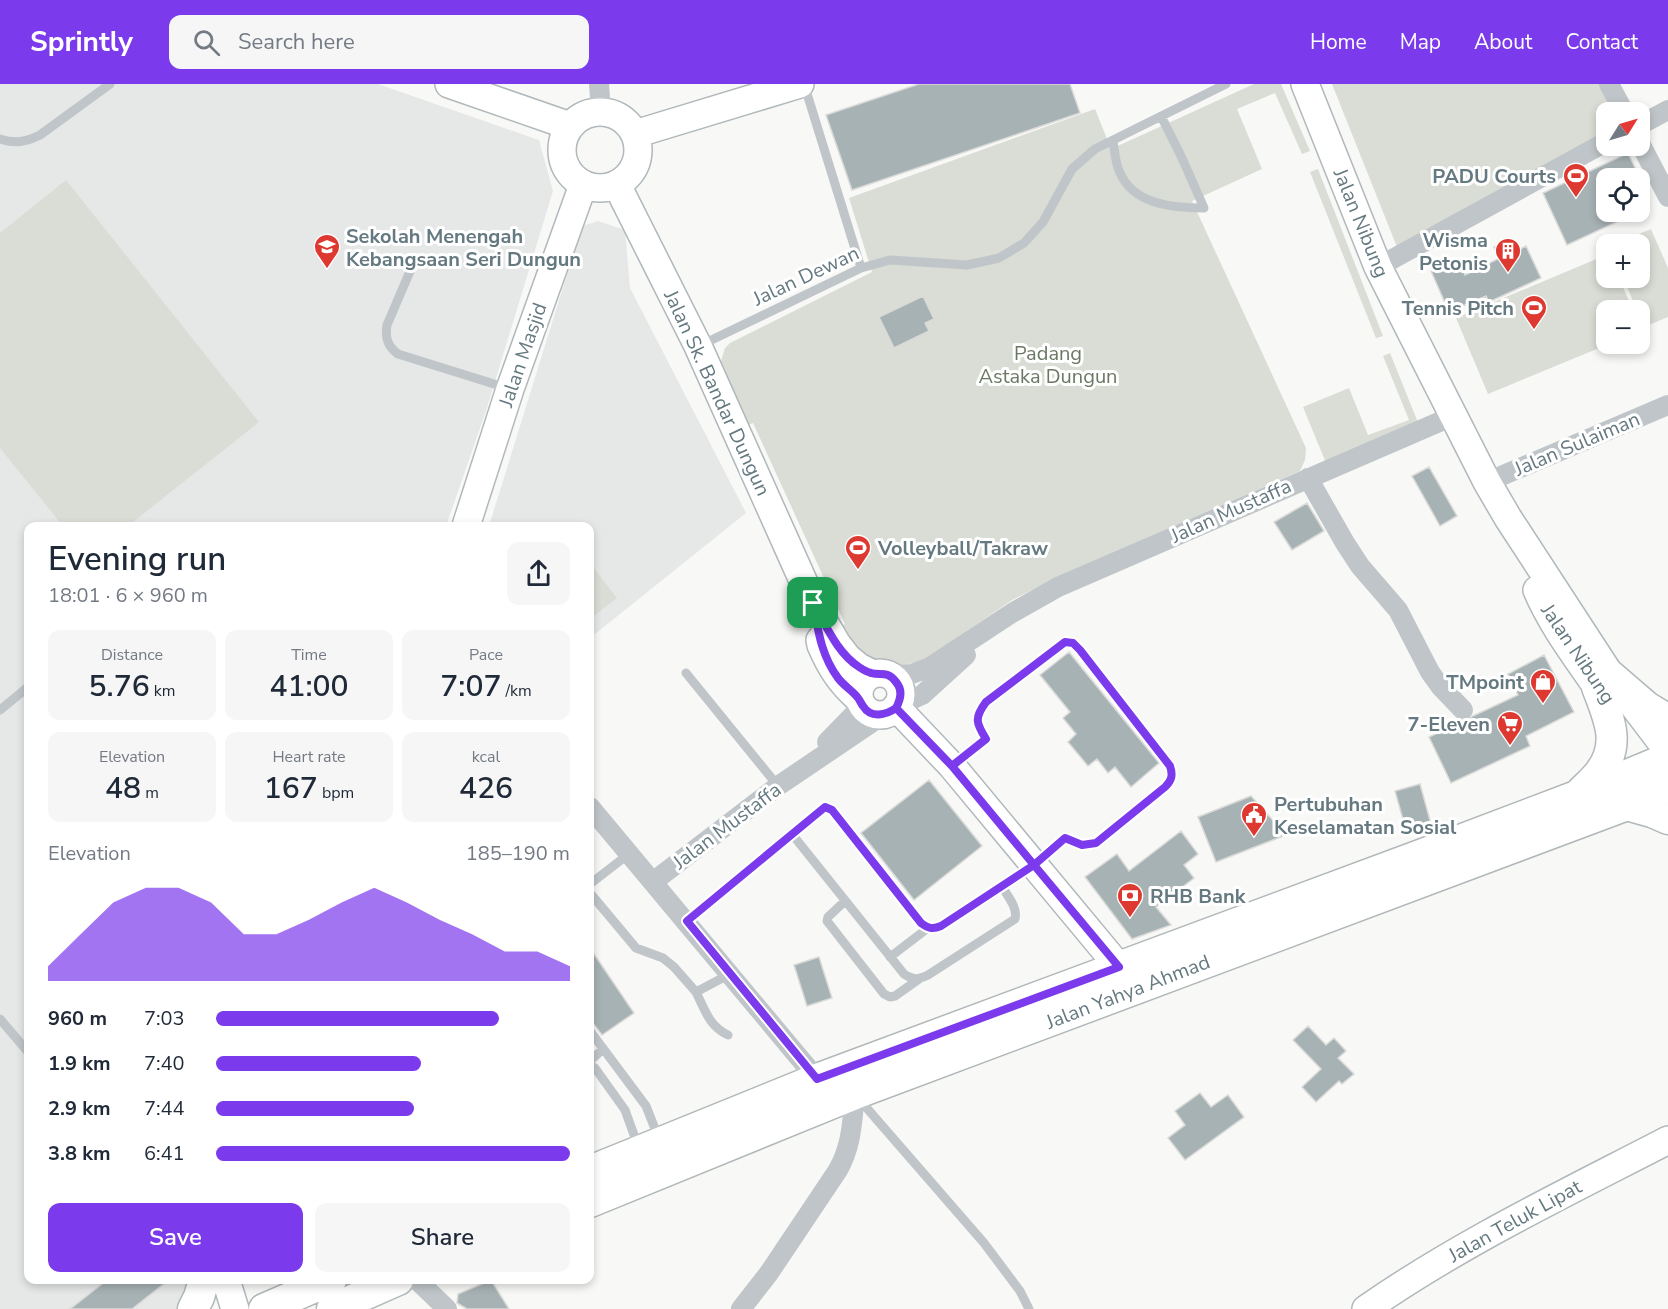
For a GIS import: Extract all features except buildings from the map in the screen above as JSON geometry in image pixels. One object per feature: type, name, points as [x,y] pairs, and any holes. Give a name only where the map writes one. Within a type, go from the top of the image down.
[{"type":"main road","points":[[1604,682],[1668,720]]},
{"type":"main road","points":[[1578,795],[1601,772],[1611,750],[1612,730],[1604,682]]},
{"type":"main road","name":"Jalan Yahya Ahmad","points":[[594,1170],[817,1079],[1578,795],[1666,767]]},
{"type":"main road","name":"Jalan Yahya Ahmad","points":[[594,1200],[855,1094],[1627,805],[1666,767]]},
{"type":"main road","points":[[1627,805],[1668,819]]},
{"type":"main road","points":[[193,1309],[203,1284]]},
{"type":"main road","points":[[304,1284],[329,1290]]},
{"type":"main road","points":[[264,1309],[329,1290],[370,1284]]},
{"type":"street","points":[[449,84],[570,126]]},
{"type":"street","points":[[599,84],[601,112]]},
{"type":"street","points":[[635,134],[802,84]]},
{"type":"street","name":"Jalan Nibung","points":[[1305,84],[1378,267],[1487,482],[1508,518],[1544,606],[1560,634],[1604,682],[1666,767]]},
{"type":"street","points":[[1609,84],[1619,102]]},
{"type":"street","points":[[1650,119],[1668,110]]},
{"type":"street","points":[[601,112],[615,115],[627,123],[635,134],[639,148],[636,163],[629,176],[617,185],[606,189],[594,189],[583,185],[570,174],[562,159],[562,142],[570,126],[583,115],[601,112]]},
{"type":"street","points":[[1378,267],[1596,147]]},
{"type":"street","points":[[1647,156],[1668,197]]},
{"type":"street","name":"Jalan Masjid","points":[[466,522],[510,389],[583,185]]},
{"type":"street","name":"Jalan Sk. Bandar Dungun","points":[[617,185],[698,346],[813,603],[847,657],[859,667],[880,674]]},
{"type":"street","name":"Jalan Sulaiman","points":[[1487,482],[1668,405]]},
{"type":"street","name":"Jalan Mustaffa","points":[[880,674],[912,674],[930,667],[1012,613],[1058,587],[1453,416]]},
{"type":"street","points":[[1308,478],[1355,559],[1398,610],[1430,672],[1463,710]]},
{"type":"street","name":"Jalan Sk. Bandar Dungun","points":[[813,603],[821,645],[837,677],[846,687],[880,706],[952,766],[1119,967]]},
{"type":"street","name":"Jalan Mustaffa","points":[[654,881],[801,771],[880,706],[911,700],[922,694],[1012,613]]},
{"type":"street","points":[[880,674],[895,679],[899,686],[901,693],[880,706],[859,691],[866,677],[880,674]]},
{"type":"street","points":[[594,812],[817,1079]]},
{"type":"street","points":[[741,1309],[769,1273],[841,1164],[849,1147],[855,1094]]},
{"type":"street","name":"Jalan Teluk Lipat","points":[[1366,1309],[1452,1255],[1512,1221],[1668,1140]]},
{"type":"street","points":[[226,1284],[235,1309]]},
{"type":"street","points":[[421,1284],[447,1309]]},
{"type":"lane","points":[[0,139],[17,142],[34,138],[110,84]]},
{"type":"lane","points":[[802,84],[861,268]]},
{"type":"lane","name":"Jalan Dewan","points":[[698,346],[861,268],[890,260],[966,265],[999,258],[1024,243],[1042,222],[1072,169],[1095,149],[1226,84]]},
{"type":"lane","points":[[1113,141],[1121,176],[1136,192],[1153,202],[1178,208],[1204,208],[1161,117]]},
{"type":"lane","points":[[414,262],[387,325],[385,335],[392,349],[398,354],[510,389]]},
{"type":"lane","points":[[687,921],[825,807],[832,810],[921,923],[928,928],[935,929],[1034,865],[1065,838],[1082,845],[1096,843],[1171,781],[1173,773],[1170,766],[1080,650],[1073,643],[1065,642],[986,702],[978,712],[977,725],[986,739],[952,766]]},
{"type":"lane","points":[[686,673],[778,786]]},
{"type":"lane","points":[[0,710],[24,690]]},
{"type":"lane","points":[[792,834],[904,974],[919,979]]},
{"type":"lane","points":[[594,881],[630,853]]},
{"type":"lane","points":[[845,901],[828,917],[827,921],[884,994],[890,997],[1015,919],[1015,909],[1002,886]]},
{"type":"lane","points":[[594,898],[636,948],[663,958],[674,967],[696,992],[711,1023],[719,1031],[728,1035]]},
{"type":"lane","points":[[890,957],[928,928]]},
{"type":"lane","points":[[696,992],[731,974]]},
{"type":"lane","points":[[0,1019],[24,1047]]},
{"type":"lane","points":[[594,1037],[646,1106],[650,1147]]},
{"type":"lane","points":[[594,1059],[603,1049]]},
{"type":"lane","points":[[594,1067],[650,1147]]},
{"type":"lane","points":[[855,1094],[984,1243],[1020,1291],[1029,1309]]},
{"type":"shaded area","points":[[0,84],[378,84],[539,140],[553,191],[486,411],[447,522],[24,522],[24,1284],[187,1284],[178,1309],[0,1309]]},
{"type":"shaded area","points":[[598,221],[625,230],[630,288],[746,513],[594,635],[594,522],[490,522],[582,226]]},
{"type":"green space","name":"Padang Astaka Dungun","points":[[1254,84],[1281,84],[1310,151],[1302,154],[1275,93],[1237,109],[1262,169],[1192,201],[1306,448],[1305,460],[1300,471],[1071,571],[1012,600],[925,660],[894,665],[878,663],[864,656],[837,628],[845,624],[753,423],[743,427],[718,371],[725,348],[730,343],[872,272],[849,198],[1095,109],[1111,149]]},
{"type":"green space","points":[[1332,84],[1606,84],[1616,102],[1596,102],[1596,145],[1399,252]]},
{"type":"green space","points":[[1318,169],[1383,336],[1376,338],[1310,172]]},
{"type":"green space","points":[[66,180],[259,422],[133,522],[60,522],[0,448],[0,233]]},
{"type":"green space","points":[[1651,229],[1668,268],[1668,317],[1650,324],[1650,300],[1633,300],[1627,288],[1650,288],[1650,234],[1639,234]]},
{"type":"green space","name":"Tennis Pitch","points":[[1596,259],[1596,288],[1623,288],[1629,300],[1596,300],[1596,349],[1488,394],[1456,318]]},
{"type":"green space","points":[[1390,353],[1419,425],[1326,463],[1303,407],[1349,388],[1368,435],[1409,420],[1383,356]]},
{"type":"green space","points":[[594,568],[617,598],[594,616]]},
{"type":"place","name":"PADU Courts","points":[[1576,199]]},
{"type":"place","name":"Sekolah Menengah Kebangsaan Seri Dungun","points":[[327,270]]},
{"type":"place","name":"Wisma Petonis","points":[[1508,274]]},
{"type":"place","name":"Tennis Pitch","points":[[1534,331]]},
{"type":"place","name":"Volleyball/Takraw","points":[[858,571]]},
{"type":"place","name":"TMpoint","points":[[1543,705]]},
{"type":"place","name":"7-Eleven","points":[[1510,747]]},
{"type":"place","name":"Pertubuhan Keselamatan Sosial","points":[[1254,838]]},
{"type":"place","name":"RHB Bank","points":[[1130,919]]},
{"type":"route","points":[[813,603],[821,645],[837,677],[859,699],[867,711],[883,715],[896,708],[952,766],[986,739],[977,725],[978,712],[986,702],[1065,642],[1073,643],[1080,650],[1170,766],[1173,773],[1171,781],[1165,787],[1096,843],[1082,845],[1065,838],[1034,865],[1119,967],[817,1079],[687,921],[825,807],[832,810],[921,923],[928,928],[935,929],[941,926],[1034,865],[952,766],[896,708],[901,693],[895,679],[880,673],[873,674],[859,667],[847,657],[813,603]]}]
